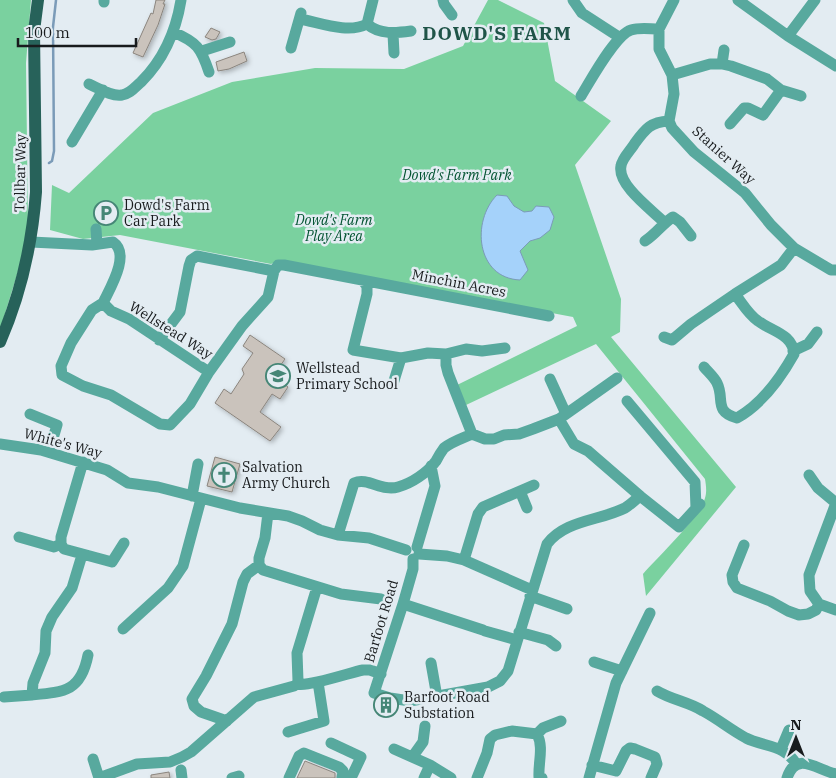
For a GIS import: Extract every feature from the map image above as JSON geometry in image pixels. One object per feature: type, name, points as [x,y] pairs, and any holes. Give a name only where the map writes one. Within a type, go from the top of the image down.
[{"type":"main road","name":"Tollbar Way","points":[[0,342],[21,287],[31,242],[36,192],[34,31],[38,0]]},
{"type":"street","points":[[89,84],[122,96],[130,92],[152,70],[162,55],[173,32],[181,0]]},
{"type":"street","points":[[291,48],[301,15],[347,28],[359,28],[367,24],[373,0]]},
{"type":"street","points":[[674,0],[659,29],[659,49],[672,75],[674,94],[669,121],[650,125],[643,132],[621,164],[620,174],[624,183],[669,220],[680,222],[691,236]]},
{"type":"street","points":[[738,0],[788,36],[836,66]]},
{"type":"street","points":[[788,36],[815,0]]},
{"type":"street","points":[[570,1],[582,13],[619,37]]},
{"type":"street","points":[[441,5],[452,15]]},
{"type":"street","points":[[367,24],[373,29],[393,34],[412,31]]},
{"type":"street","points":[[581,97],[619,37],[630,30],[640,28],[659,29]]},
{"type":"street","points":[[173,32],[186,37],[202,52],[209,72]]},
{"type":"street","points":[[393,34],[394,53]]},
{"type":"street","points":[[202,52],[230,42]]},
{"type":"street","points":[[722,64],[724,50]]},
{"type":"street","points":[[672,75],[710,64],[722,64],[767,79],[781,90],[801,96]]},
{"type":"street","points":[[72,142],[75,126],[103,90]]},
{"type":"street","points":[[730,124],[744,108],[763,115],[781,90]]},
{"type":"street","name":"Stanier Way","points":[[669,121],[672,128],[694,152],[744,193],[771,225],[794,248],[831,270],[836,270]]},
{"type":"street","points":[[645,240],[657,233],[669,220]]},
{"type":"street","points":[[96,229],[97,244]]},
{"type":"street","points":[[31,242],[97,244],[113,242],[118,245],[120,250],[118,269],[102,303],[92,310],[71,343],[61,366],[62,375],[82,386],[111,395],[160,424],[170,425],[190,404],[209,372]]},
{"type":"street","points":[[672,352],[668,339],[781,265],[794,248]]},
{"type":"street","points":[[159,340],[180,312],[189,266],[191,260],[197,256],[274,271],[278,265],[284,265],[362,281],[367,286],[367,294],[353,350],[400,358],[428,354],[446,354],[466,349],[482,351],[505,348]]},
{"type":"street","name":"Wellstead Way","points":[[102,303],[111,311],[129,319],[209,372],[242,326],[268,297],[274,271]]},
{"type":"street","name":"Minchin Acres","points":[[362,281],[388,284],[549,316]]},
{"type":"street","points":[[704,367],[717,383],[719,392],[716,407],[728,415],[737,418],[772,389],[794,354],[790,343],[778,331],[758,321],[735,294]]},
{"type":"street","points":[[793,351],[808,344],[817,332]]},
{"type":"street","points":[[446,354],[448,373],[472,434],[485,439],[519,434],[563,416],[618,378]]},
{"type":"street","points":[[393,384],[400,358]]},
{"type":"street","points":[[550,379],[574,444],[588,451],[679,527],[698,506],[695,482],[627,401]]},
{"type":"street","points":[[30,414],[57,425],[49,452]]},
{"type":"street","points":[[338,535],[354,483],[364,481],[384,488],[397,488],[432,466],[444,449],[472,434]]},
{"type":"street","name":"White's Way","points":[[0,444],[49,452],[83,462],[108,470],[128,483],[158,487],[295,518],[320,530],[338,535],[369,538],[414,553],[447,556],[464,560],[567,609]]},
{"type":"street","points":[[83,462],[60,544],[64,550],[112,562],[124,542]]},
{"type":"street","points":[[123,629],[168,588],[184,566],[197,497],[198,464]]},
{"type":"street","name":"Barfoot Road","points":[[432,466],[434,486],[414,553],[413,569],[374,692],[390,698],[410,701],[437,696]]},
{"type":"street","points":[[809,475],[816,490],[836,503],[809,575],[810,591],[819,604],[836,610]]},
{"type":"street","points":[[464,560],[478,514],[483,507],[534,485]]},
{"type":"street","points":[[520,491],[527,508]]},
{"type":"street","points":[[431,663],[437,696],[488,687],[500,681],[508,671],[547,544],[559,533],[576,524],[626,508],[640,496]]},
{"type":"street","points":[[268,513],[265,538],[259,558],[259,565],[263,570],[341,594],[381,600]]},
{"type":"street","points":[[20,537],[54,547],[60,544]]},
{"type":"street","points":[[744,545],[729,565],[733,582],[737,588],[799,615],[808,614],[816,610],[819,604]]},
{"type":"street","points":[[32,695],[33,683],[46,652],[46,631],[52,617],[72,588],[82,555]]},
{"type":"street","points":[[227,721],[201,712],[194,706],[192,699],[206,676],[232,624],[243,582],[247,574],[259,565]]},
{"type":"street","points":[[297,684],[297,653],[317,587]]},
{"type":"street","points":[[403,604],[484,630],[548,640],[556,646]]},
{"type":"street","points":[[590,772],[616,683],[650,613]]},
{"type":"street","points":[[4,697],[60,692],[75,685],[85,670],[88,655]]},
{"type":"street","points":[[594,662],[622,671]]},
{"type":"street","points":[[93,759],[99,778],[137,764],[170,762],[191,752],[254,698],[297,684],[318,682],[363,670],[370,670],[381,674]]},
{"type":"street","points":[[288,732],[324,721],[318,682]]},
{"type":"street","points":[[657,691],[669,698],[704,711],[749,739],[791,755],[796,764]]},
{"type":"street","points":[[537,734],[543,728],[561,721]]},
{"type":"street","points":[[413,756],[423,742],[425,726]]},
{"type":"street","points":[[781,750],[789,730]]},
{"type":"street","points":[[476,778],[487,753],[490,739],[495,735],[512,731],[537,734]]},
{"type":"street","points":[[537,734],[540,744],[539,777],[542,778]]},
{"type":"street","points":[[331,743],[361,757],[351,778]]},
{"type":"street","points":[[394,748],[413,756],[451,778]]},
{"type":"street","points":[[590,772],[616,771],[626,751],[630,748],[635,748],[655,757],[657,764],[651,778]]},
{"type":"street","points":[[289,778],[299,756],[304,753],[339,767],[343,771],[342,778]]},
{"type":"street","points":[[787,778],[790,770],[796,764],[803,762],[836,774]]},
{"type":"street","points":[[424,778],[430,765]]},
{"type":"street","points":[[590,772],[611,778]]},
{"type":"green space","points":[[0,0],[31,0],[26,63],[28,226],[24,252],[0,330]]},
{"type":"green space","name":"Dowd's Farm Park","points":[[488,0],[498,0],[544,23],[555,81],[611,121],[575,165],[621,299],[620,332],[611,337],[736,487],[646,596],[643,574],[687,526],[702,506],[706,493],[705,479],[596,344],[466,405],[457,385],[577,326],[573,317],[278,261],[271,264],[120,235],[83,239],[50,230],[52,185],[69,193],[153,113],[232,82],[315,68],[404,69],[463,46]]},
{"type":"water","points":[[497,195],[507,196],[514,206],[524,212],[532,211],[536,206],[549,207],[554,217],[550,230],[540,238],[530,241],[520,251],[528,270],[520,280],[505,277],[494,270],[482,247],[483,219]]},
{"type":"building","points":[[156,0],[165,0],[163,4],[165,4],[158,25],[143,57],[133,53],[151,13],[153,14]]},
{"type":"building","points":[[211,28],[220,32],[216,39],[212,40],[205,37]]},
{"type":"building","points":[[244,52],[247,61],[229,69],[218,71],[216,62]]},
{"type":"building","points":[[250,335],[285,359],[273,376],[288,387],[280,399],[272,394],[260,412],[281,427],[270,441],[215,403],[224,389],[231,394],[244,374],[242,369],[253,353],[243,346]]},
{"type":"building","name":"Salvation Army Church","points":[[215,457],[240,464],[232,492],[207,486]]},
{"type":"building","points":[[305,761],[335,773],[335,778],[297,778]]},
{"type":"building","points":[[169,772],[170,778],[151,778],[151,775]]},
{"type":"waterway","points":[[49,163],[52,161],[54,151],[53,27],[56,0]]},
{"type":"place","name":"Dowd's Farm Car Park","points":[[106,213]]},
{"type":"place","name":"Wellstead Primary School","points":[[278,376]]},
{"type":"place","name":"Salvation Army Church","points":[[224,475]]},
{"type":"place","name":"Barfoot Road Substation","points":[[386,705]]},
{"type":"district","name":"DOWD'S FARM","points":[[497,33]]},
{"type":"park label","name":"Dowd's Farm Play Area","points":[[334,228]]}]
